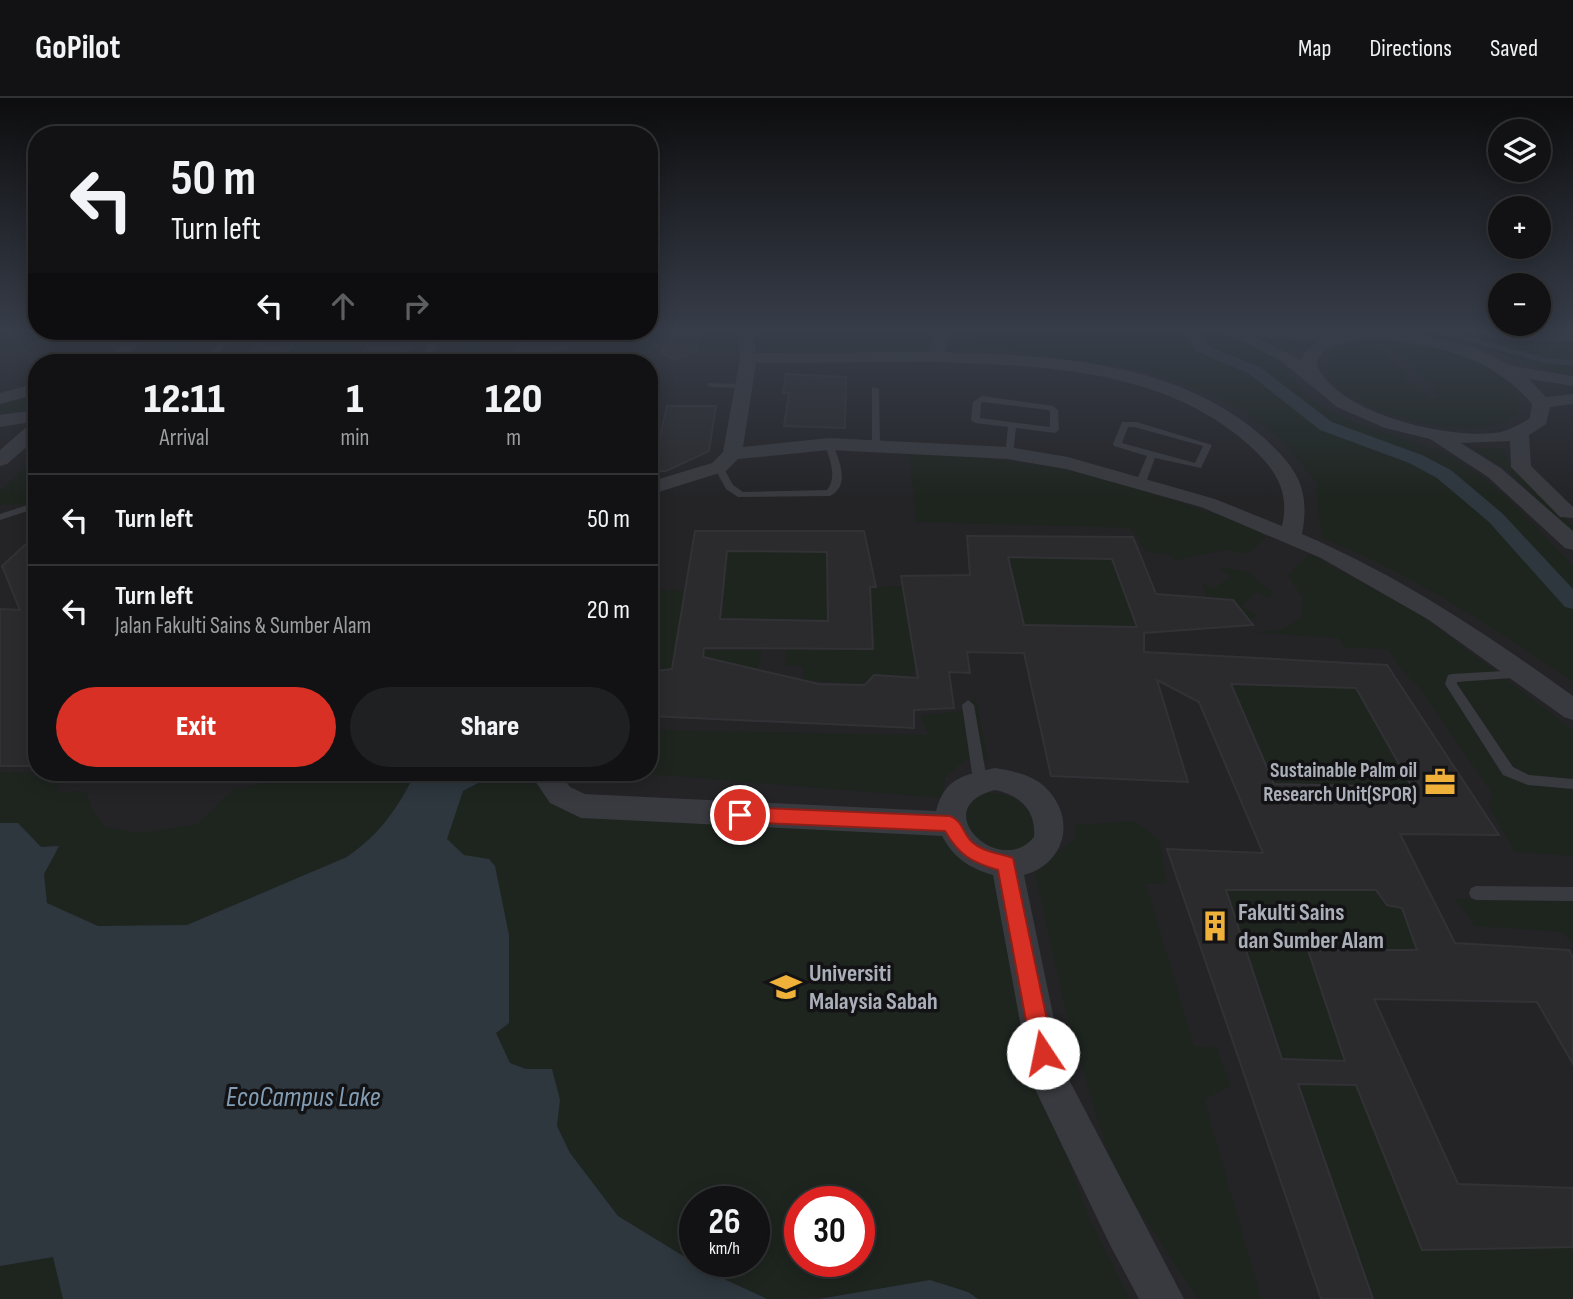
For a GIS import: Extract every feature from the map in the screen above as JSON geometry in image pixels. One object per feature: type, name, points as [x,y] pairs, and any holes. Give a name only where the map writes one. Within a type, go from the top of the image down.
[{"type":"street","points":[[725,461],[742,387]]},
{"type":"street","points":[[1160,387],[1214,408],[1249,431],[1280,465],[1296,499],[1291,537]]},
{"type":"street","points":[[1322,387],[1370,416],[1429,433],[1464,438],[1519,433],[1539,420],[1541,403],[1530,387]]},
{"type":"street","points":[[2,397],[28,390]]},
{"type":"street","points":[[1541,403],[1573,399]]},
{"type":"street","points":[[0,453],[6,444],[5,430],[0,424],[28,417]]},
{"type":"street","points":[[1429,433],[1495,472],[1573,543]]},
{"type":"street","points":[[1519,433],[1521,467],[1573,518]]},
{"type":"street","points":[[0,460],[28,436]]},
{"type":"street","points":[[658,486],[725,461],[829,444],[876,444],[1008,453],[1068,463],[1208,503],[1291,537],[1370,574],[1437,612],[1573,710]]},
{"type":"street","points":[[995,779],[1025,789],[1046,810],[1050,836],[1045,848],[1022,862],[1006,864],[984,858],[964,846],[950,824],[949,809],[955,796],[965,786],[980,780],[995,779]]},
{"type":"street","points":[[550,781],[560,795],[582,806],[950,824]]},
{"type":"street","points":[[1006,864],[1048,1076],[1124,1231],[1163,1299]]},
{"type":"lane","points":[[874,389],[876,444]]},
{"type":"lane","points":[[982,399],[1054,410],[1055,430],[1012,426],[975,420],[977,402],[982,399]]},
{"type":"lane","points":[[1125,424],[1134,424],[1209,445],[1198,466],[1152,455],[1117,444],[1125,424]]},
{"type":"lane","points":[[1008,453],[1012,426]]},
{"type":"lane","points":[[725,461],[729,487],[741,495],[830,493],[836,489],[839,481],[829,444]]},
{"type":"lane","points":[[1141,482],[1152,455]]},
{"type":"lane","points":[[0,517],[28,508]]},
{"type":"lane","points":[[1525,674],[1452,678],[1451,684],[1508,771],[1528,780],[1573,783]]},
{"type":"lane","points":[[968,705],[980,780]]},
{"type":"lane","points":[[1476,893],[1573,894]]},
{"type":"shaded area","name":"Universiti Malaysia Sabah","points":[[0,387],[28,387],[28,781],[658,781],[658,387],[1573,387],[1573,1299],[0,1299]]},
{"type":"shaded area","points":[[1190,387],[1300,387],[1321,406],[1351,421],[1445,454],[1464,464],[1498,490],[1573,566],[1573,682],[1420,585],[1322,538],[1315,480],[1281,440],[1244,410]]},
{"type":"shaded area","points":[[1341,387],[1413,387],[1429,397],[1440,397],[1433,390],[1435,387],[1510,387],[1521,401],[1518,414],[1506,421],[1465,428],[1416,422],[1365,405]]},
{"type":"shaded area","points":[[28,395],[28,411],[0,413],[0,407],[12,399]]},
{"type":"shaded area","points":[[1472,448],[1502,448],[1514,470],[1573,526],[1573,533],[1507,470]]},
{"type":"shaded area","points":[[909,449],[1056,468],[1104,478],[1254,527],[1266,538],[1247,554],[1226,550],[1175,560],[1171,555],[1145,551],[1131,528],[916,522]]},
{"type":"shaded area","points":[[28,464],[28,504],[0,505],[0,490]]},
{"type":"shaded area","points":[[727,551],[827,552],[828,621],[720,619]]},
{"type":"shaded area","points":[[1310,554],[1418,613],[1573,730],[1573,856],[1515,852],[1489,807],[1492,793],[1417,685],[1403,672],[1388,649],[1345,648],[1338,638],[1257,633],[1284,629],[1300,618],[1304,600],[1288,575]]},
{"type":"shaded area","points":[[1008,557],[1112,559],[1137,627],[1024,625]]},
{"type":"shaded area","points":[[1220,569],[1248,572],[1272,592],[1270,599],[1257,592],[1242,606],[1257,615],[1254,618],[1244,618],[1233,600],[1207,597],[1202,583],[1213,589],[1231,577]]},
{"type":"shaded area","points":[[902,586],[916,665],[912,677],[874,675],[865,685],[803,680],[803,667],[785,665],[786,649],[868,649],[872,645],[870,587]]},
{"type":"shaded area","points":[[687,589],[676,650],[762,650],[758,668],[658,672],[658,590]]},
{"type":"shaded area","points":[[1231,684],[1356,688],[1412,787],[1274,784]]},
{"type":"shaded area","points":[[975,697],[988,759],[965,760],[945,777],[943,798],[658,775],[658,730],[928,735],[921,716],[966,710]]},
{"type":"shaded area","points":[[0,772],[28,773],[28,781],[62,781],[56,792],[85,791],[93,811],[106,827],[139,833],[198,824],[233,790],[263,781],[411,781],[388,819],[370,839],[347,857],[187,925],[98,926],[47,903],[44,874],[57,852],[55,844],[41,847],[18,823],[0,823]]},
{"type":"shaded area","points":[[482,781],[552,781],[572,801],[942,821],[999,864],[1034,1061],[1089,1218],[1130,1299],[978,1299],[968,1292],[767,1299],[720,1277],[770,1277],[770,1186],[679,1186],[679,1253],[618,1216],[570,1153],[557,1126],[560,1100],[526,1069],[510,1063],[496,1033],[509,1022],[509,935],[495,866],[464,855],[446,839],[463,791]]},
{"type":"shaded area","points":[[988,793],[1016,799],[1026,808],[1036,820],[1034,839],[1008,852],[985,844],[968,832],[965,811],[978,796]]},
{"type":"shaded area","points":[[1135,821],[1160,841],[1167,883],[1146,884],[1194,1046],[1217,1048],[1231,1086],[1204,1099],[1261,1299],[1198,1299],[1113,1171],[1066,1013],[1032,860],[1060,850],[1075,839],[1074,825]]},
{"type":"shaded area","points":[[1226,890],[1376,890],[1387,905],[1402,908],[1417,950],[1308,950],[1345,1061],[1282,1059]]},
{"type":"shaded area","points":[[1455,899],[1573,901],[1573,945],[1562,932],[1475,926]]},
{"type":"shaded area","points":[[1298,1084],[1356,1085],[1423,1250],[1569,1247],[1573,1255],[1573,1299],[1373,1299]]},
{"type":"shaded area","points":[[53,1257],[63,1299],[0,1299],[0,1266]]},
{"type":"water","name":"EcoCampus Lake","points":[[411,781],[482,781],[463,791],[447,839],[464,855],[489,859],[495,866],[509,935],[509,1023],[496,1033],[510,1063],[526,1069],[552,1069],[560,1100],[557,1126],[570,1153],[618,1216],[679,1253],[679,1277],[720,1277],[767,1299],[63,1299],[53,1257],[0,1266],[0,823],[18,823],[41,847],[59,846],[44,874],[47,903],[98,926],[187,925],[347,857],[388,819]]},
{"type":"water","points":[[930,1280],[968,1292],[978,1299],[819,1299]]},
{"type":"building","points":[[784,387],[846,387],[845,428],[784,426],[789,393],[783,393]]},
{"type":"building","points":[[667,406],[716,406],[709,451],[666,471],[658,471],[658,445]]},
{"type":"building","name":"Fakulti Sains dan Sumber Alam","points":[[695,531],[864,531],[876,587],[870,587],[873,649],[704,648],[703,657],[819,684],[865,685],[874,675],[918,678],[901,576],[970,575],[967,536],[1133,537],[1156,594],[1233,600],[1253,625],[1144,633],[1144,652],[1387,665],[1499,835],[1400,834],[1455,943],[1569,950],[1573,957],[1573,1064],[1537,1002],[1374,999],[1458,1184],[1573,1188],[1573,1247],[1422,1250],[1356,1085],[1298,1084],[1373,1299],[1321,1299],[1167,849],[1263,853],[1199,702],[1157,680],[1188,782],[1051,776],[1024,653],[967,652],[970,673],[949,672],[954,708],[914,710],[914,728],[658,716],[658,671],[672,669]],"holes":[[[727,551],[827,552],[828,621],[720,619]],[[1008,557],[1112,559],[1137,627],[1024,625]],[[1231,684],[1356,688],[1412,787],[1274,784]],[[1226,890],[1376,890],[1387,905],[1402,908],[1417,950],[1308,950],[1345,1061],[1282,1059]]]},
{"type":"building","points":[[28,542],[28,766],[0,766],[0,609],[20,610],[2,566]]},
{"type":"waterway","points":[[1274,387],[1306,414],[1326,426],[1416,459],[1444,474],[1496,518],[1573,602]]},
{"type":"place","name":"Sustainable Palm oil Research Unit(SPOR)","points":[[1440,782]]},
{"type":"place","name":"Fakulti Sains dan Sumber Alam","points":[[1215,926]]},
{"type":"place","name":"Universiti Malaysia Sabah","points":[[786,987]]},
{"type":"route","points":[[740,815],[950,824],[964,846],[976,855],[1006,864],[1043,1053]]}]
